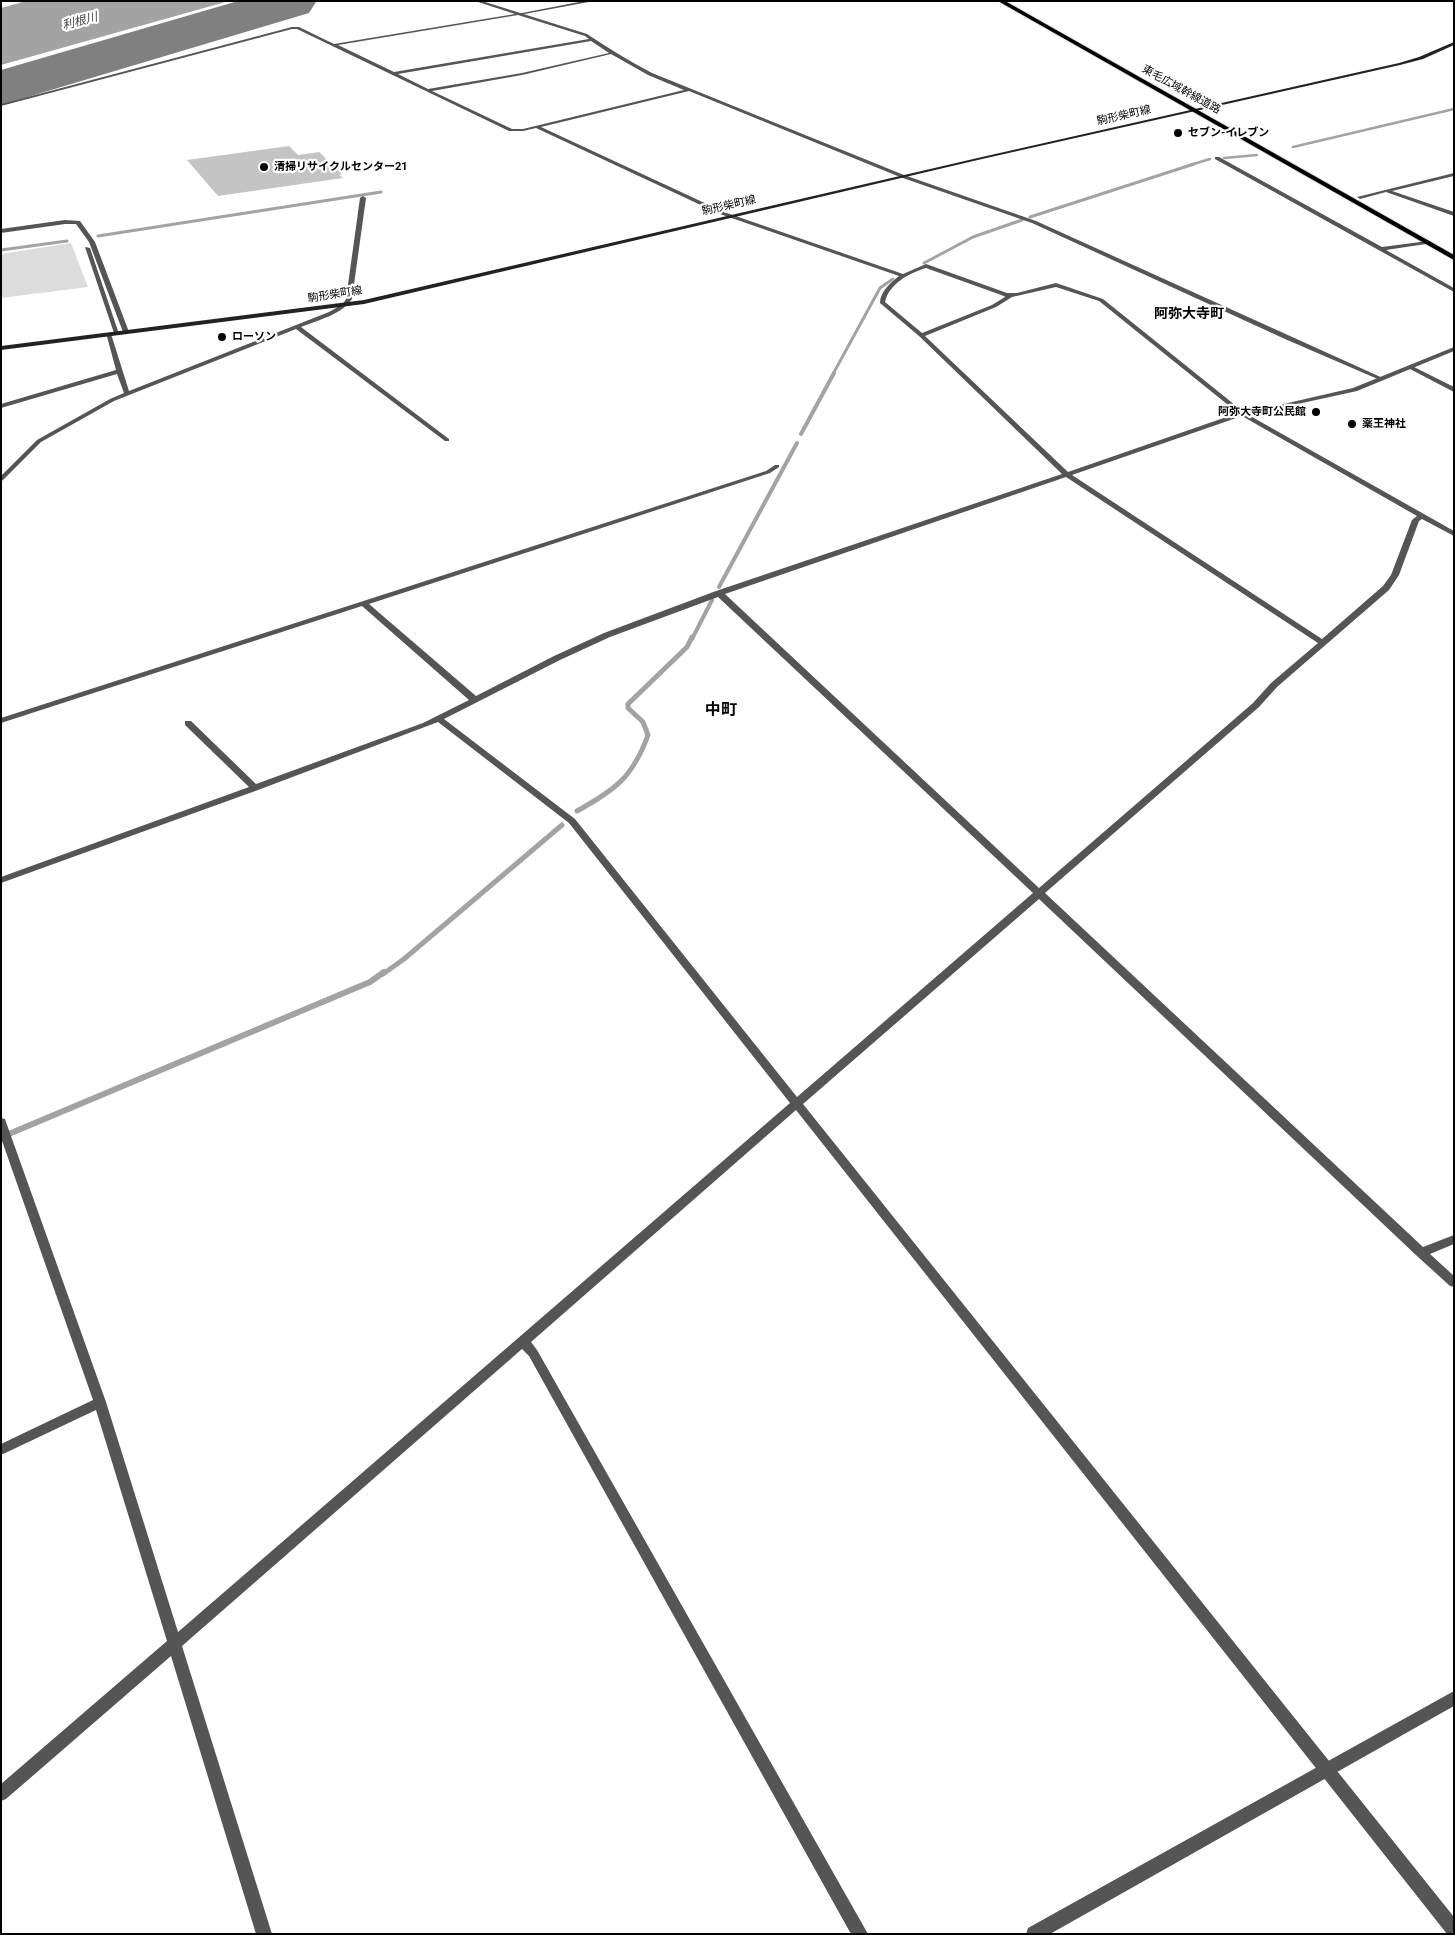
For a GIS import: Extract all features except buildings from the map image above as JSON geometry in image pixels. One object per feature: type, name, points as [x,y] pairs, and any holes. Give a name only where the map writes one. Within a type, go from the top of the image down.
[{"type":"highway","name":"東毛広域幹線道路","points":[[1001,1],[1454,258]]},
{"type":"highway","name":"東毛広域幹線道路","points":[[1014,1],[1454,250]]},
{"type":"main road","name":"駒形柴町線","points":[[1,348],[345,305],[1406,62],[1454,43]]},
{"type":"street","points":[[477,1],[594,39],[612,53],[642,70],[689,90],[902,176],[1034,222],[1287,338],[1382,379]]},
{"type":"street","points":[[332,45],[592,1]]},
{"type":"street","points":[[1,105],[290,28],[298,28],[511,130],[538,127],[689,90]]},
{"type":"street","points":[[393,74],[594,39]]},
{"type":"street","points":[[428,90],[522,74],[612,53]]},
{"type":"street","points":[[538,127],[731,216],[903,276]]},
{"type":"street","points":[[1217,158],[1454,290]]},
{"type":"street","points":[[1360,198],[1454,174]]},
{"type":"street","points":[[1387,191],[1454,214]]},
{"type":"street","points":[[1,480],[39,441],[127,394],[332,313],[345,305],[349,299],[363,198]]},
{"type":"street","points":[[72,221],[88,249],[117,333]]},
{"type":"street","points":[[1,231],[72,221],[78,222],[92,242],[126,332]]},
{"type":"street","points":[[1382,249],[1426,242]]},
{"type":"street","points":[[1010,296],[926,266],[903,276],[882,296],[882,302],[921,335],[1067,475],[1323,643]]},
{"type":"street","points":[[921,335],[994,306],[1010,296],[1056,285],[1101,300],[1111,306],[1243,414],[1454,534]]},
{"type":"street","points":[[297,327],[447,440]]},
{"type":"street","points":[[108,334],[127,394]]},
{"type":"street","points":[[1,880],[439,719],[607,635],[719,593],[1243,414],[1334,396],[1382,379],[1454,349]]},
{"type":"street","points":[[1410,367],[1454,390]]},
{"type":"street","points":[[1,406],[120,371]]},
{"type":"street","points":[[1,721],[768,472],[777,466]]},
{"type":"street","points":[[1,1794],[1256,705],[1274,685],[1386,588],[1395,575],[1416,520],[1421,516]]},
{"type":"street","points":[[719,593],[1040,892],[1454,1283]]},
{"type":"street","points":[[363,603],[475,700]]},
{"type":"street","points":[[439,719],[572,821],[1454,1930]]},
{"type":"street","points":[[188,723],[255,788]]},
{"type":"street","points":[[1,1122],[100,1402],[264,1934]]},
{"type":"street","points":[[1422,1253],[1454,1239]]},
{"type":"street","points":[[523,1342],[533,1353],[860,1934]]},
{"type":"street","points":[[1,1450],[100,1402]]},
{"type":"street","points":[[1034,1934],[1326,1768],[1454,1698]]},
{"type":"shaded area","points":[[71,243],[88,287],[1,298],[1,254]]},
{"type":"water","name":"利根川","points":[[26,1],[229,1],[1,65],[1,8]]},
{"type":"waterway","points":[[1293,147],[1454,109]]},
{"type":"waterway","points":[[1224,158],[1257,155]]},
{"type":"waterway","points":[[1190,165],[1210,159]]},
{"type":"waterway","points":[[1030,217],[1194,164]]},
{"type":"waterway","points":[[98,236],[381,192]]},
{"type":"waterway","points":[[924,263],[973,237],[1022,220]]},
{"type":"waterway","points":[[1,250],[67,241]]},
{"type":"waterway","points":[[833,374],[880,288],[893,279]]},
{"type":"waterway","points":[[801,434],[834,373]]},
{"type":"waterway","points":[[719,587],[797,443]]},
{"type":"waterway","points":[[692,639],[712,600]]},
{"type":"waterway","points":[[577,811],[612,789],[636,762],[648,735],[643,722],[628,708],[628,704],[687,647],[692,637]]},
{"type":"waterway","points":[[383,974],[404,959],[562,825]]},
{"type":"waterway","points":[[4,1136],[370,982],[384,972]]},
{"type":"runway","points":[[1,88],[291,2]]},
{"type":"place","name":"セブン-イレブン","points":[[1178,133]]},
{"type":"place","name":"清掃リサイクルセンター21","points":[[264,167]]},
{"type":"place","name":"ローソン","points":[[222,337]]},
{"type":"place","name":"阿弥大寺町公民館","points":[[1316,412]]},
{"type":"place","name":"薬王神社","points":[[1352,424]]},
{"type":"district","name":"阿弥大寺町","points":[[1189,314]]},
{"type":"district","name":"中町","points":[[721,711]]}]
